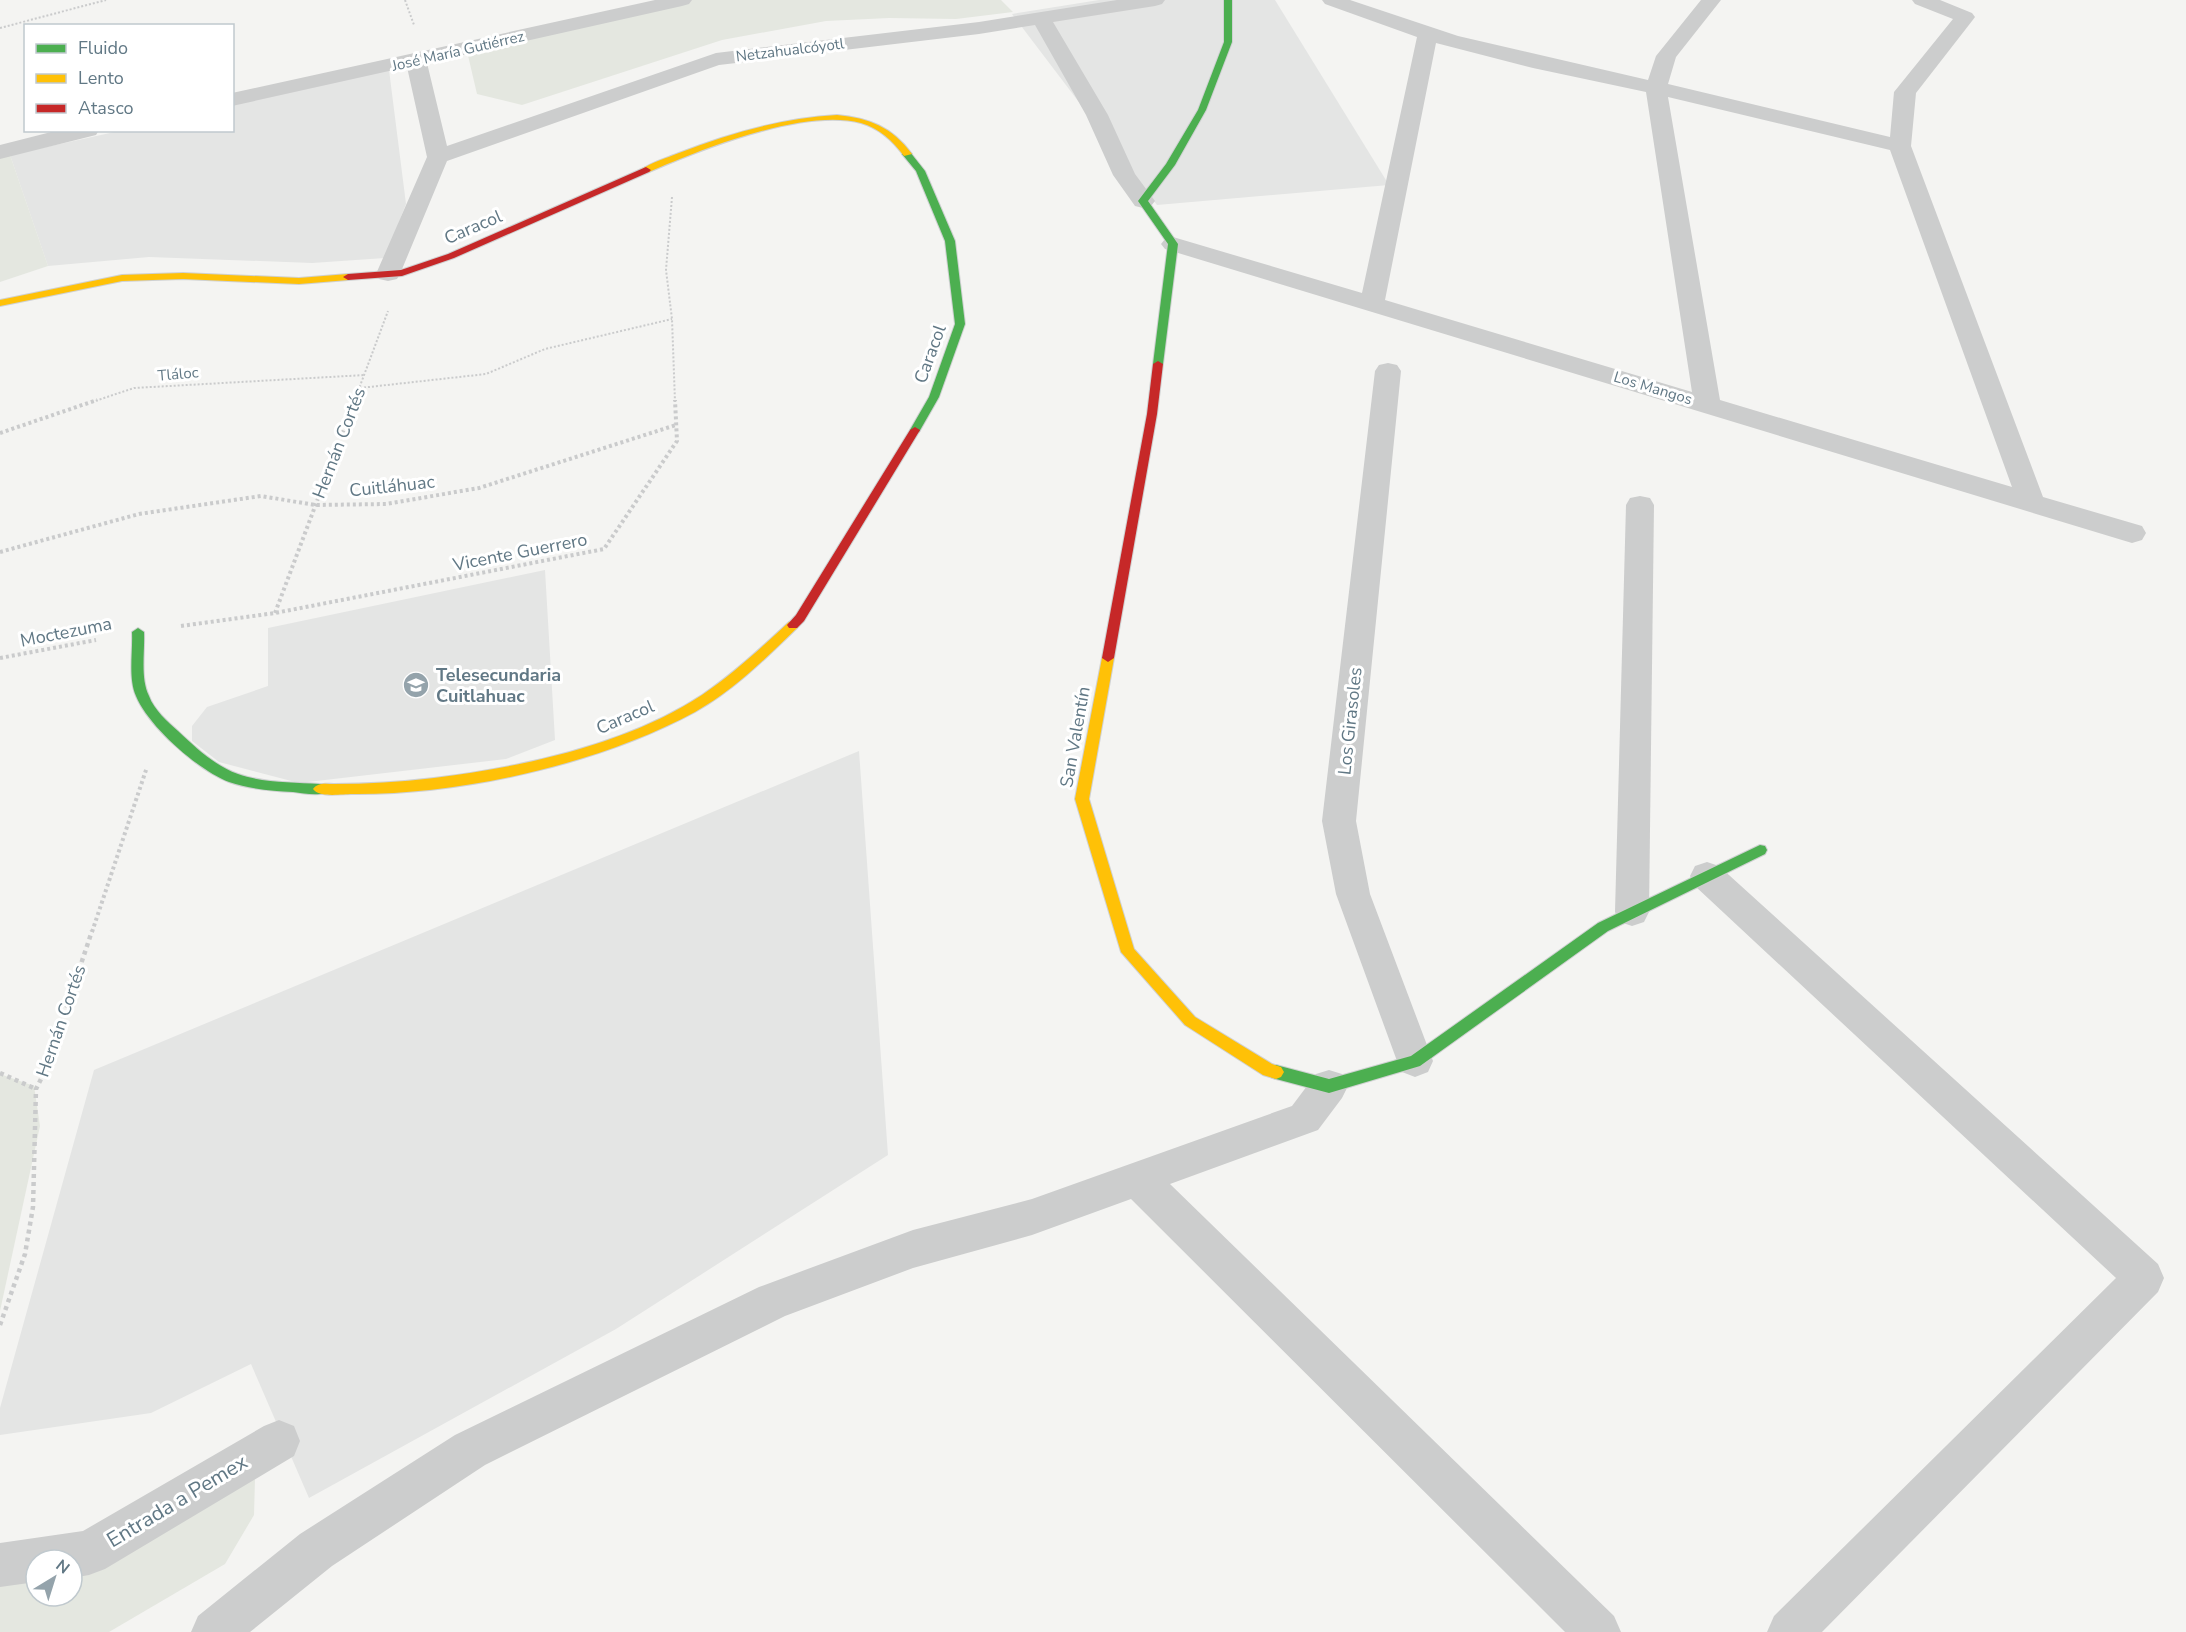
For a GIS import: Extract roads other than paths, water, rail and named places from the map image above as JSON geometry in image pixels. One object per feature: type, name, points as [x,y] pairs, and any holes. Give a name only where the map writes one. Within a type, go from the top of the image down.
[{"type":"street","name":"José María Gutiérrez","points":[[234,100],[682,0]]},
{"type":"street","name":"Netzahualcóyotl","points":[[438,157],[716,59],[979,28],[1155,0]]},
{"type":"street","points":[[1143,201],[1170,165],[1202,110],[1228,42],[1228,0]]},
{"type":"street","points":[[1332,0],[1373,17],[1593,76],[1656,88],[1900,146]]},
{"type":"street","points":[[1707,405],[1656,88],[1666,56],[1711,0]]},
{"type":"street","points":[[1922,0],[1965,17],[1905,92],[1900,146],[2031,502]]},
{"type":"street","points":[[1040,17],[1097,115],[1124,175],[1173,244]]},
{"type":"street","points":[[1372,304],[1428,33]]},
{"type":"street","points":[[395,273],[438,157],[416,60]]},
{"type":"street","name":"Caracol","points":[[0,303],[122,278],[183,276],[299,281],[395,273],[451,256],[675,157],[779,125],[826,117],[860,120],[894,136],[920,171],[950,241],[960,324],[934,396],[800,618],[751,666],[691,708],[606,746],[524,767],[438,784],[344,790],[283,787],[232,778],[199,756],[161,724],[141,695],[138,632]]},
{"type":"street","points":[[0,152],[80,132]]},
{"type":"street","name":"Los Mangos","points":[[1173,244],[2132,533]]},
{"type":"street","name":"San Valentín","points":[[1173,244],[1152,414],[1082,799],[1128,952],[1190,1021],[1268,1070],[1329,1086]]},
{"type":"street","name":"Los Girasoles","points":[[1389,371],[1339,821],[1353,894],[1415,1061]]},
{"type":"street","points":[[1632,912],[1640,505]]},
{"type":"street","points":[[214,1632],[316,1550],[470,1450],[773,1301],[913,1249],[1032,1217],[1305,1118],[1329,1086],[1415,1061],[1603,927],[1760,849]]},
{"type":"street","points":[[1707,876],[2144,1278],[1790,1632]]},
{"type":"street","points":[[1137,1178],[1598,1632]]},
{"type":"street","name":"Entrada a Pemex","points":[[84,1554],[89,1553],[279,1441]]},
{"type":"street","name":"Entrada a Pemex","points":[[0,1565],[24,1562]]},
{"type":"place","name":"Telesecundaria Cuitlahuac","points":[[416,685]]}]
